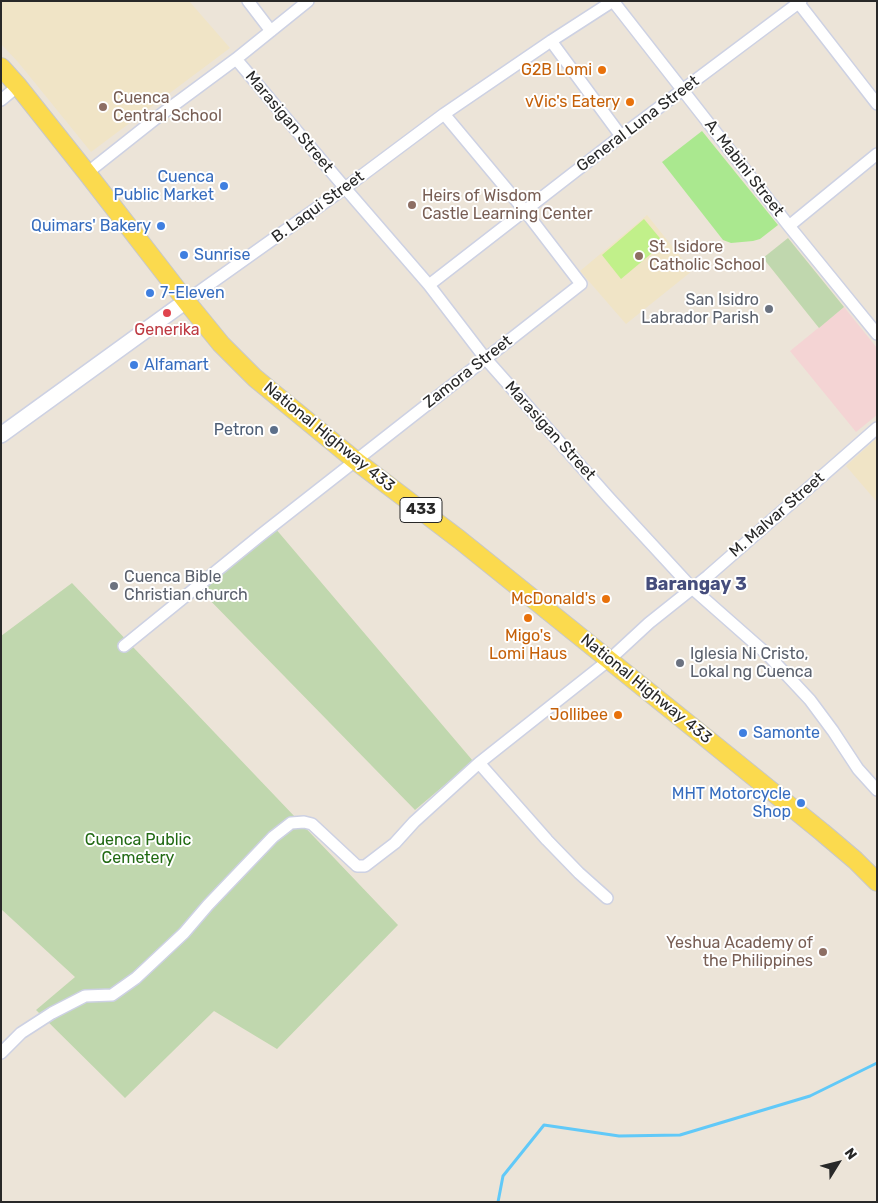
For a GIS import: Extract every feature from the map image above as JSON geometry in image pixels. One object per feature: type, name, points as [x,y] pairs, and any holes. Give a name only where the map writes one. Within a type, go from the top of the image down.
[{"type":"main road","name":"National Highway 433","points":[[1,67],[221,344],[255,378],[356,461],[460,540],[822,832],[877,882]]},
{"type":"main road","name":"B. Laqui Street","points":[[1,435],[186,301]]},
{"type":"street","points":[[248,1],[271,31]]},
{"type":"street","points":[[87,173],[159,116],[236,59],[308,1]]},
{"type":"street","name":"B. Laqui Street","points":[[186,301],[345,188],[444,114],[613,1]]},
{"type":"street","name":"A. Mabini Street","points":[[613,1],[789,226],[877,334]]},
{"type":"street","points":[[799,2],[877,104]]},
{"type":"street","name":"General Luna Street","points":[[429,285],[621,136],[799,2]]},
{"type":"street","points":[[551,41],[621,136]]},
{"type":"street","name":"Marasigan Street","points":[[236,59],[429,285],[485,358],[692,588],[768,655],[810,700],[858,769],[877,790]]},
{"type":"street","points":[[1,100],[18,86]]},
{"type":"street","points":[[444,114],[525,211]]},
{"type":"street","points":[[789,226],[877,154]]},
{"type":"street","name":"Zamora Street","points":[[124,646],[262,534],[581,284],[525,211]]},
{"type":"street","name":"M. Malvar Street","points":[[1,1053],[21,1033],[52,1013],[85,996],[112,994],[136,978],[184,933],[273,837],[290,823],[304,822],[312,824],[357,866],[365,866],[395,843],[414,822],[479,763],[609,660],[649,623],[708,576],[877,428]]},
{"type":"street","points":[[479,763],[578,873],[607,898]]},
{"type":"shaded area","name":"Cuenca Central School","points":[[1,1],[189,1],[230,48],[91,152],[18,62],[1,44]]},
{"type":"shaded area","name":"St. Isidore Catholic School","points":[[647,215],[692,271],[626,324],[580,271]]},
{"type":"shaded area","points":[[844,307],[877,348],[877,415],[856,432],[790,351]]},
{"type":"shaded area","points":[[877,438],[877,502],[846,466]]},
{"type":"green space","points":[[702,131],[778,225],[760,239],[731,243],[723,240],[662,162]]},
{"type":"green space","points":[[644,219],[664,243],[621,279],[602,255]]},
{"type":"green space","points":[[788,238],[844,307],[819,328],[763,258]]},
{"type":"green space","points":[[275,528],[473,761],[415,810],[199,589]]},
{"type":"green space","name":"Cuenca Public Cemetery","points":[[72,583],[398,925],[277,1049],[214,1011],[125,1098],[36,1010],[75,977],[1,909],[1,636]]},
{"type":"waterway","points":[[498,1202],[503,1176],[544,1125],[619,1136],[680,1135],[810,1096],[877,1063]]},
{"type":"place","name":"G2B Lomi","points":[[602,70]]},
{"type":"place","name":"vVic's Eatery","points":[[630,102]]},
{"type":"place","name":"Cuenca Central School","points":[[103,107]]},
{"type":"place","name":"Cuenca Public Market","points":[[224,186]]},
{"type":"place","name":"Heirs of Wisdom Castle Learning Center","points":[[412,205]]},
{"type":"place","name":"Quimars' Bakery","points":[[161,226]]},
{"type":"place","name":"Sunrise","points":[[184,255]]},
{"type":"place","name":"St. Isidore Catholic School","points":[[639,256]]},
{"type":"place","name":"7-Eleven","points":[[150,293]]},
{"type":"place","name":"San Isidro Labrador Parish","points":[[769,309]]},
{"type":"place","name":"Generika","points":[[167,313]]},
{"type":"place","name":"Alfamart","points":[[134,365]]},
{"type":"place","name":"Petron","points":[[274,430]]},
{"type":"place","name":"Cuenca Bible Christian church","points":[[114,586]]},
{"type":"place","name":"McDonald's","points":[[606,599]]},
{"type":"place","name":"Migo's Lomi Haus","points":[[528,618]]},
{"type":"place","name":"Iglesia Ni Cristo, Lokal ng Cuenca","points":[[680,663]]},
{"type":"place","name":"Jollibee","points":[[618,715]]},
{"type":"place","name":"Samonte","points":[[743,733]]},
{"type":"place","name":"MHT Motorcycle Shop","points":[[801,803]]},
{"type":"place","name":"Yeshua Academy of the Philippines","points":[[823,952]]},
{"type":"district","name":"Barangay 3","points":[[696,585]]}]
